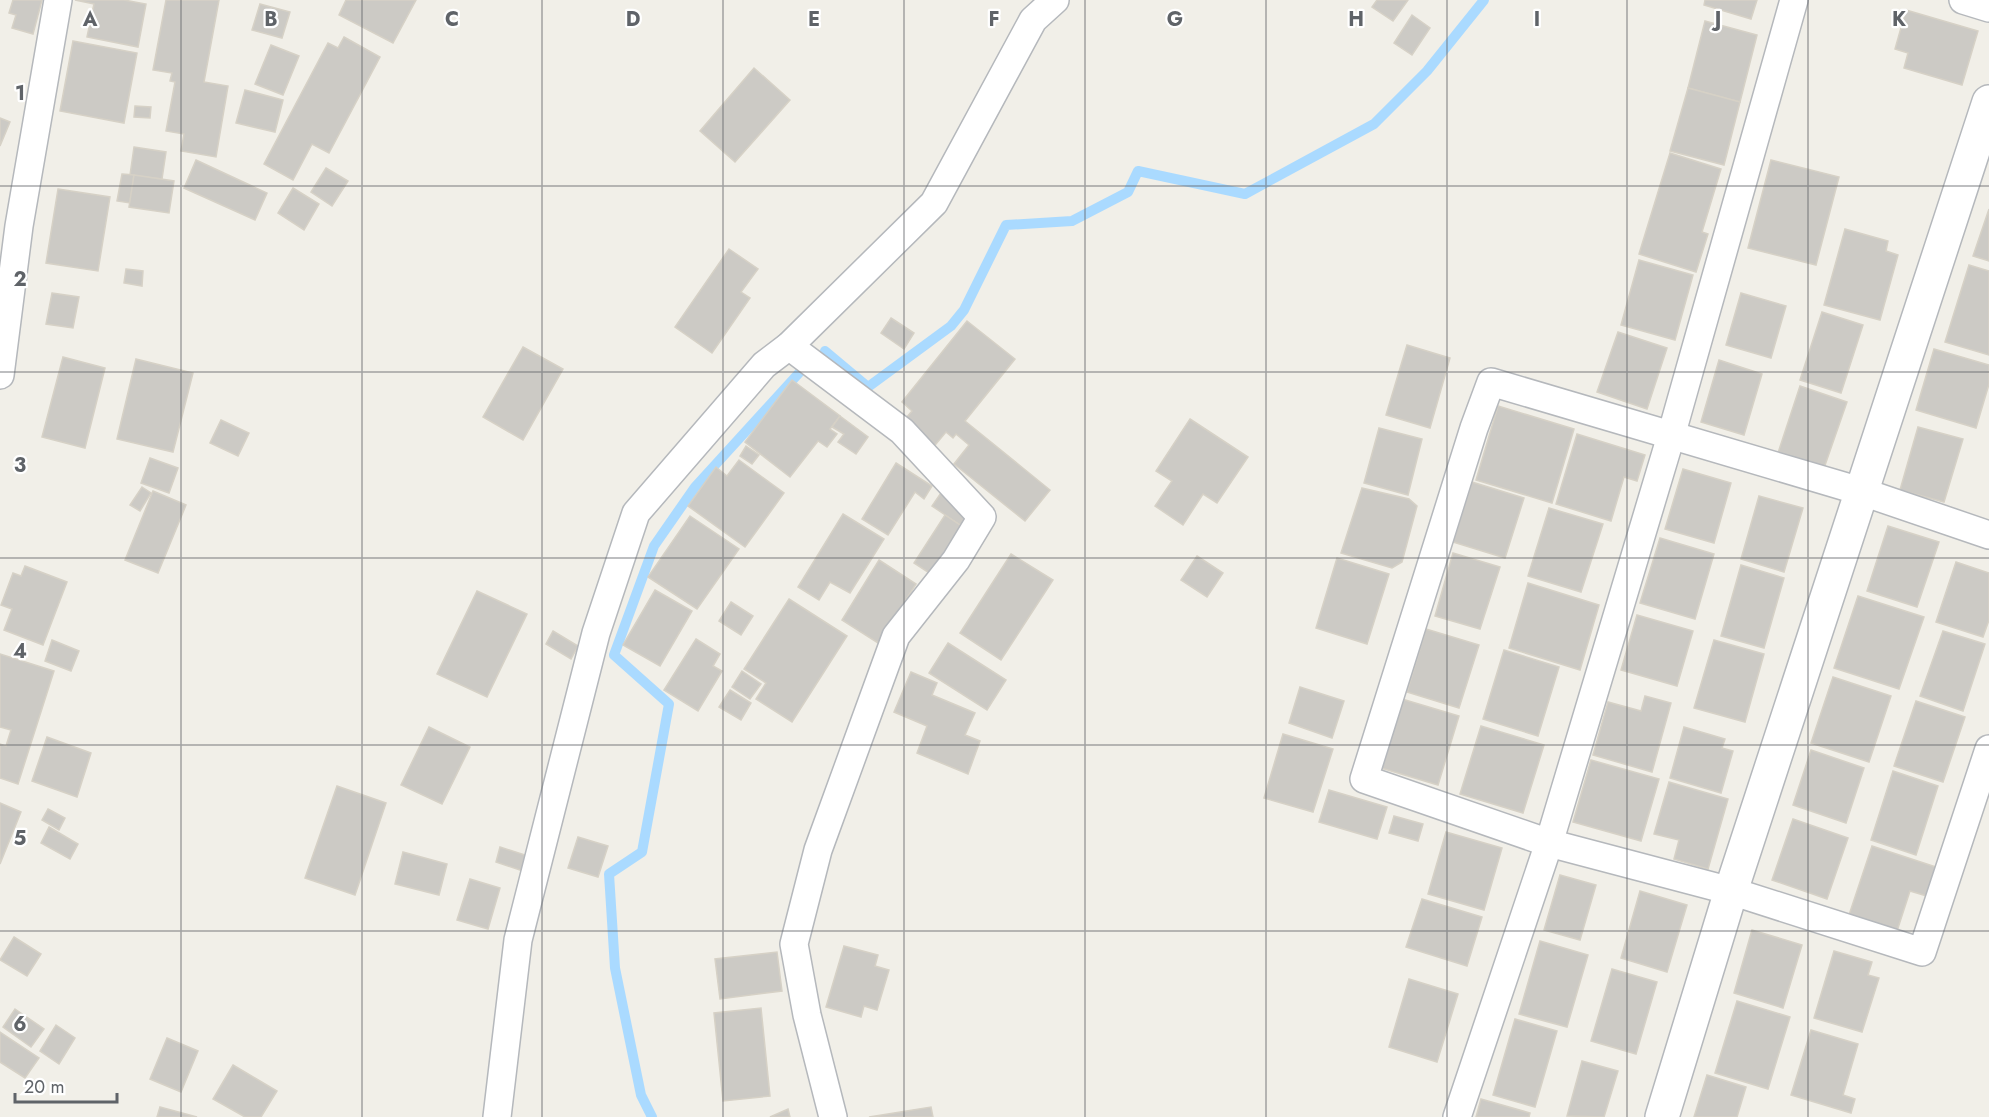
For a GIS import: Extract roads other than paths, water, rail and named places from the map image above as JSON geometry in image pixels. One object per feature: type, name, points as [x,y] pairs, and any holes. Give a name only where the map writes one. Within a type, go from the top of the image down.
[{"type":"street","points":[[0,375],[19,226],[58,0]]},
{"type":"street","points":[[497,1117],[518,940],[596,633],[636,513],[764,365],[789,346],[934,203],[1033,20],[1055,0]]},
{"type":"street","points":[[1457,1117],[1549,843],[1671,436],[1794,0]]},
{"type":"street","points":[[1963,0],[1989,8]]},
{"type":"street","points":[[1662,1117],[1731,891],[1989,102]]},
{"type":"street","points":[[789,346],[902,431],[982,517],[956,560],[896,636],[818,850],[797,933],[795,944],[807,1015],[833,1117]]},
{"type":"street","points":[[1989,535],[1860,491],[1491,382],[1474,428],[1364,779],[1549,843],[1731,891],[1922,952],[1989,749]]},
{"type":"waterway","points":[[825,351],[868,387],[951,326],[964,310],[1006,225],[1072,221],[1128,192],[1138,171],[1245,194],[1374,124],[1427,71],[1484,0]]},
{"type":"waterway","points":[[652,1117],[641,1095],[615,968],[609,874],[642,852],[669,704],[614,655],[654,546],[695,487],[799,373]]}]
